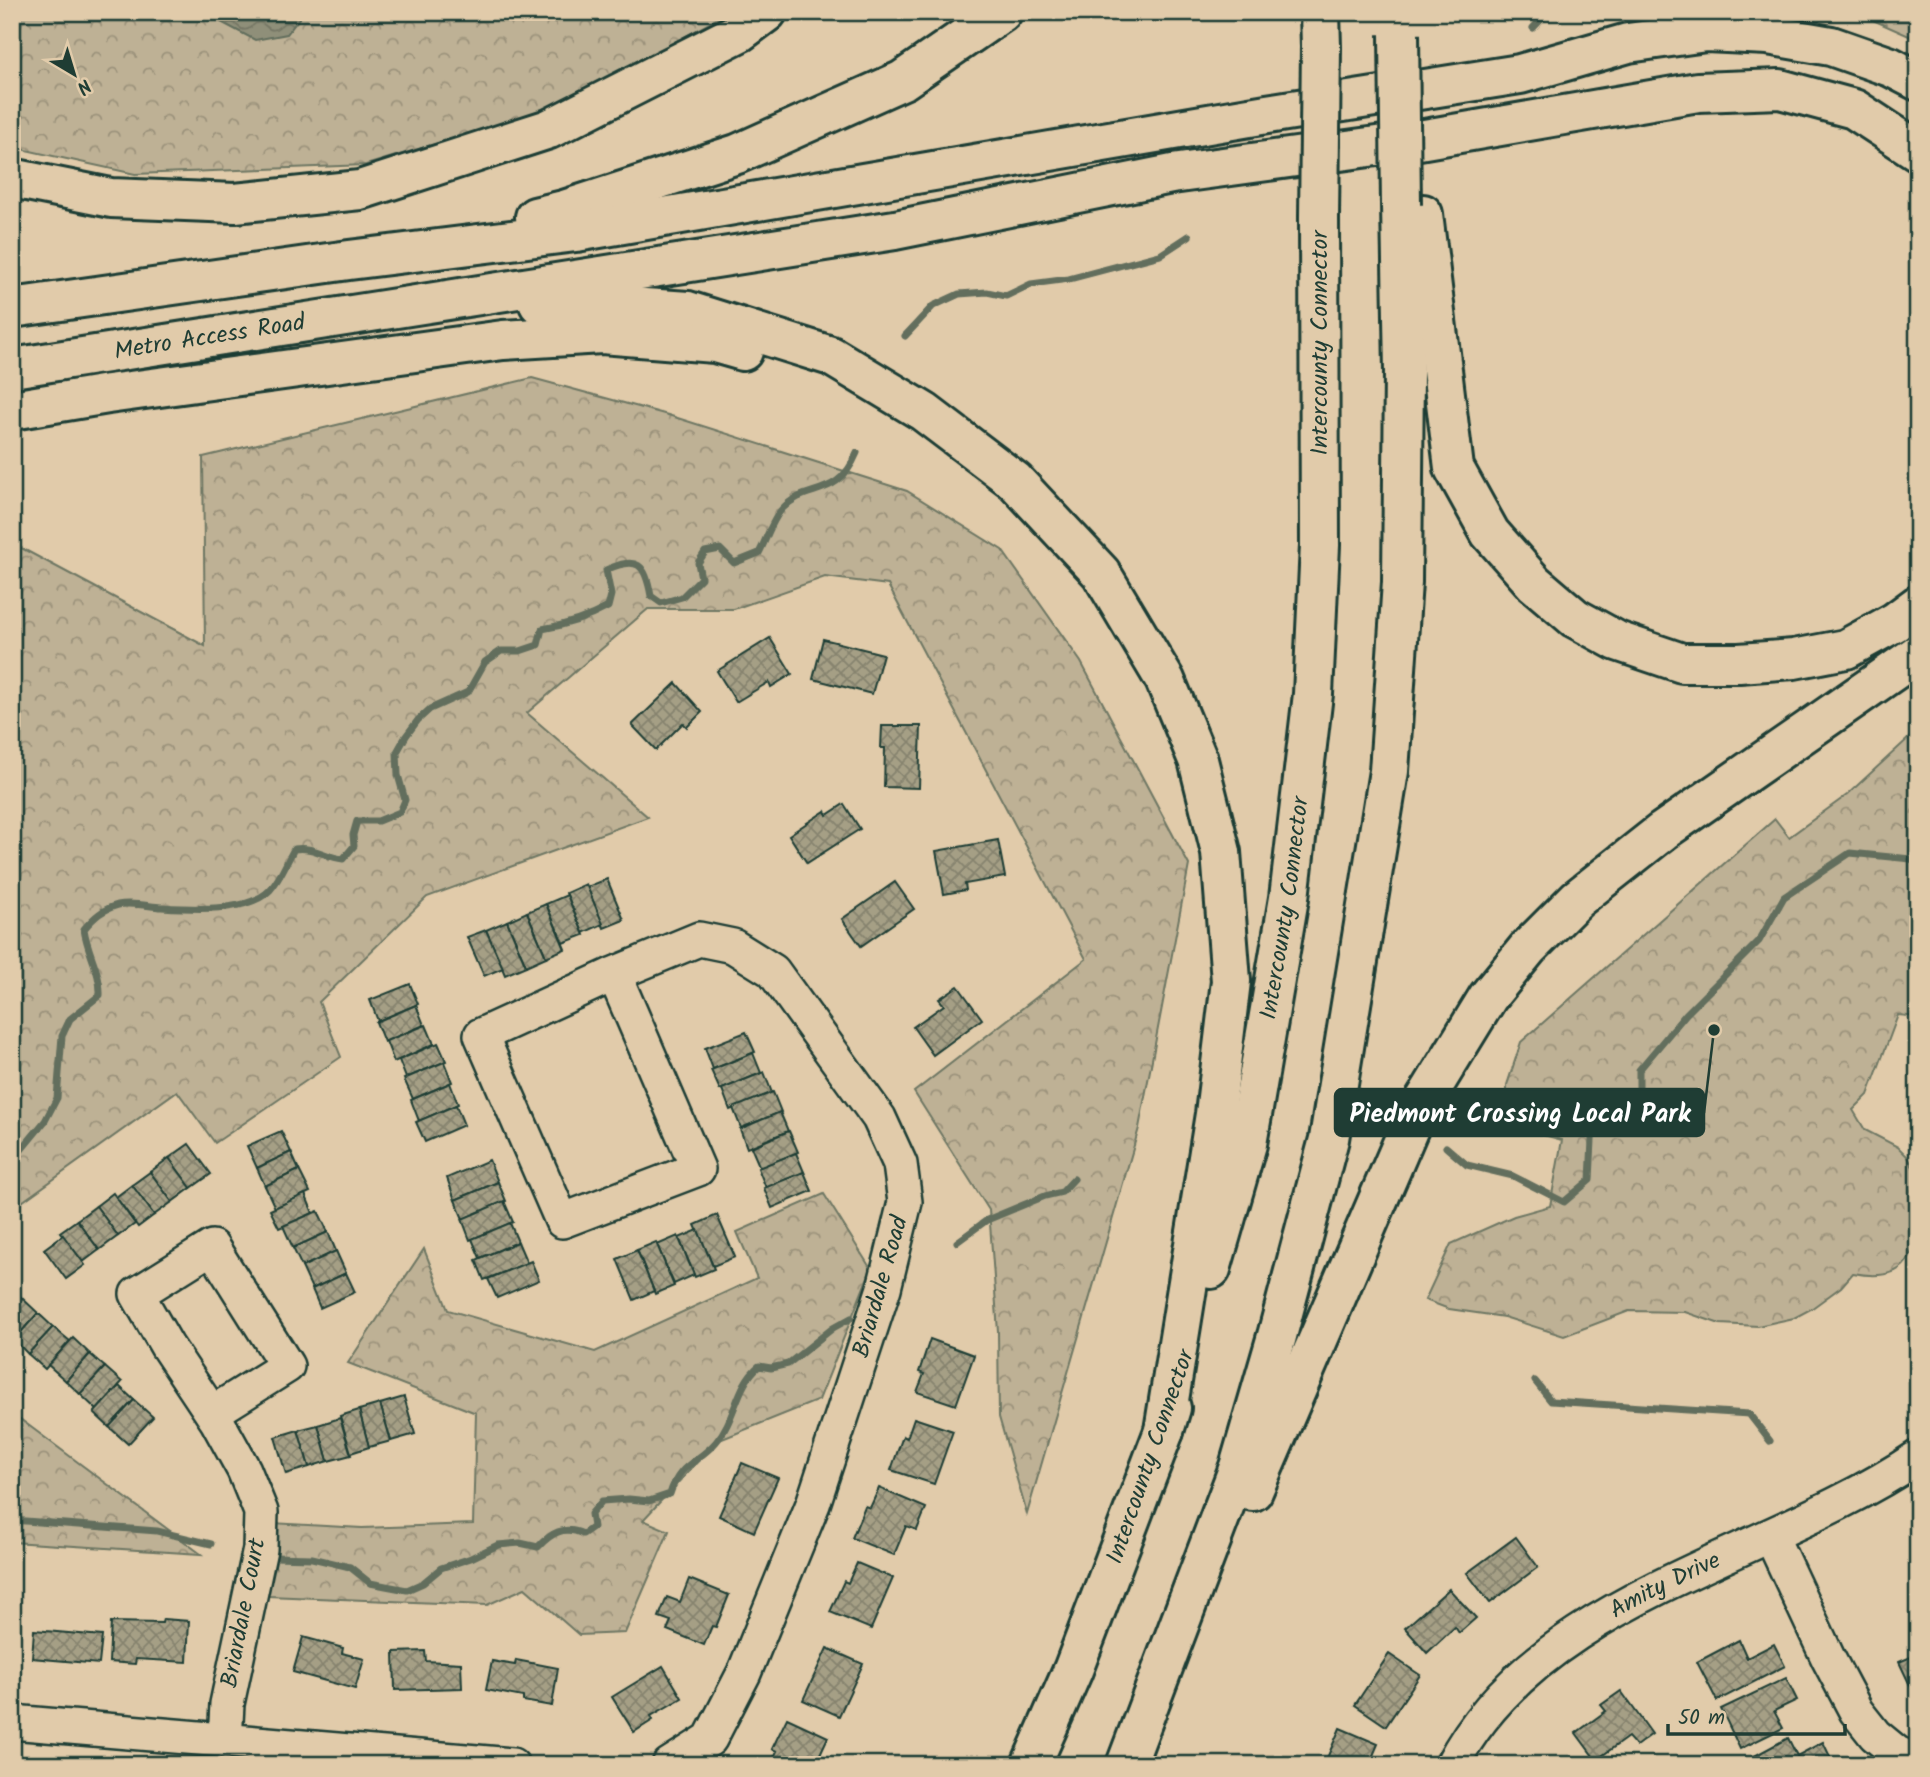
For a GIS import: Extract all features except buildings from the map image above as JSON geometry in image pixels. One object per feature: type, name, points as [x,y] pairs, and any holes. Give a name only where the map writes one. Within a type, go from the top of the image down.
[{"type":"highway","points":[[12,178],[111,198],[235,203],[360,190],[549,129],[740,32],[767,12]]},
{"type":"highway","points":[[349,261],[564,210],[737,154],[903,80],[1002,12]]},
{"type":"highway","points":[[1399,23],[1411,203],[1454,468],[1490,533],[1534,583],[1575,618],[1617,642],[1682,663],[1794,659],[1846,649],[1895,622],[1918,605]]},
{"type":"highway","name":"Intercounty Connector","points":[[1031,1765],[1073,1670],[1164,1432],[1247,1144],[1289,898],[1313,694],[1320,545],[1321,29]]},
{"type":"highway","points":[[12,308],[576,232],[1267,114],[1520,74],[1628,43],[1706,32],[1768,35],[1831,46],[1891,67],[1918,81]]},
{"type":"highway","points":[[407,305],[895,230],[1172,174],[1413,141],[1698,92],[1780,89],[1792,92],[1854,109],[1918,151]]},
{"type":"highway","points":[[1126,1764],[1239,1467],[1329,1139],[1390,771],[1402,582],[1404,372],[1411,203]]},
{"type":"highway","points":[[407,305],[572,303],[688,311],[831,356],[924,412],[1015,481],[1101,573],[1166,680],[1198,760],[1221,852],[1231,981],[1215,1114],[1164,1432]]},
{"type":"highway","name":"Metro Access Road","points":[[12,368],[407,305]]},
{"type":"highway","points":[[12,410],[121,392],[477,343],[602,334],[715,343],[810,372],[924,412]]},
{"type":"highway","points":[[1126,1764],[1255,1488],[1412,1121],[1488,997],[1528,948],[1588,890],[1663,831],[1918,654]]},
{"type":"street","name":"Briardale Road","points":[[614,974],[698,1169],[562,1221],[481,1035],[614,974],[699,939],[733,946],[773,971],[878,1118],[900,1164],[905,1202],[884,1288],[813,1504],[744,1674],[710,1738],[669,1765]]},
{"type":"street","name":"Briardale Court","points":[[212,1413],[287,1366],[212,1247],[137,1294],[173,1356],[212,1413],[244,1470],[261,1512],[260,1549],[227,1704],[225,1741]]},
{"type":"street","name":"Amity Drive","points":[[1452,1765],[1460,1750],[1500,1698],[1542,1659],[1589,1627],[1638,1598],[1893,1475],[1918,1458]]},
{"type":"street","points":[[1771,1536],[1856,1711],[1875,1735],[1897,1753],[1918,1762]]},
{"type":"street","points":[[12,1722],[512,1765]]},
{"type":"green space","points":[[12,12],[729,12],[558,107],[366,165],[135,174],[12,147]]},
{"type":"green space","points":[[1842,12],[1918,12],[1918,40],[1873,20]]},
{"type":"green space","points":[[532,378],[668,415],[907,491],[1002,550],[1081,662],[1189,865],[1139,1128],[1027,1514],[999,1417],[998,1332],[989,1210],[914,1092],[1086,959],[888,585],[825,577],[734,609],[648,609],[527,713],[648,817],[427,897],[319,1002],[341,1057],[215,1143],[177,1091],[12,1209],[12,543],[205,646],[203,457]]},
{"type":"green space","points":[[1912,735],[1918,740],[1918,1017],[1898,1015],[1868,1095],[1853,1110],[1865,1130],[1898,1147],[1908,1157],[1914,1169],[1917,1192],[1916,1227],[1910,1256],[1903,1266],[1891,1273],[1853,1273],[1841,1287],[1811,1309],[1794,1318],[1758,1326],[1720,1324],[1685,1312],[1629,1311],[1564,1336],[1504,1317],[1449,1309],[1425,1300],[1451,1244],[1514,1216],[1550,1206],[1562,1140],[1507,1125],[1507,1085],[1521,1042],[1775,819],[1789,837],[1847,795]]},
{"type":"green space","points":[[824,1194],[871,1269],[819,1400],[717,1441],[643,1520],[669,1531],[625,1633],[579,1635],[525,1588],[487,1605],[268,1596],[272,1523],[362,1528],[473,1524],[476,1413],[348,1363],[424,1249],[448,1310],[595,1352],[757,1278],[737,1232]]},
{"type":"green space","points":[[12,1413],[201,1554],[12,1542]]},
{"type":"water","points":[[202,12],[304,12],[287,34],[255,40]]},
{"type":"waterway","points":[[1533,28],[1548,12]]},
{"type":"waterway","points":[[905,336],[933,306],[959,294],[987,292],[1006,296],[1031,284],[1069,279],[1160,255],[1189,236]]},
{"type":"waterway","points":[[12,1161],[45,1121],[57,1098],[62,1036],[70,1019],[100,995],[84,929],[95,917],[123,904],[203,909],[248,903],[270,890],[294,849],[308,849],[343,859],[354,846],[353,835],[357,821],[378,821],[400,812],[405,800],[398,775],[397,752],[406,736],[430,709],[468,692],[485,662],[501,651],[520,651],[538,645],[542,629],[576,621],[608,607],[611,595],[606,570],[617,566],[633,563],[638,565],[646,576],[651,596],[661,603],[682,597],[701,578],[698,563],[705,552],[720,549],[734,563],[759,553],[782,509],[801,496],[831,485],[849,468],[857,453]]},
{"type":"waterway","points":[[1446,1147],[1467,1165],[1513,1176],[1564,1202],[1590,1180],[1593,1120],[1639,1098],[1639,1070],[1686,1014],[1759,941],[1784,897],[1850,853],[1911,859],[1918,864]]},
{"type":"waterway","points":[[957,1242],[987,1220],[1045,1196],[1062,1192],[1074,1179]]},
{"type":"waterway","points":[[273,1557],[312,1558],[350,1567],[370,1583],[407,1590],[423,1583],[441,1568],[498,1545],[520,1543],[538,1547],[564,1530],[583,1534],[593,1527],[591,1514],[602,1501],[649,1501],[670,1494],[684,1469],[709,1449],[723,1433],[745,1383],[759,1366],[771,1368],[788,1364],[833,1328],[851,1318]]},
{"type":"waterway","points":[[1535,1381],[1551,1401],[1749,1414],[1770,1441]]},
{"type":"waterway","points":[[12,1520],[157,1531],[211,1544]]},
{"type":"place","name":"Piedmont Crossing Local Park","points":[[1714,1030]]}]
